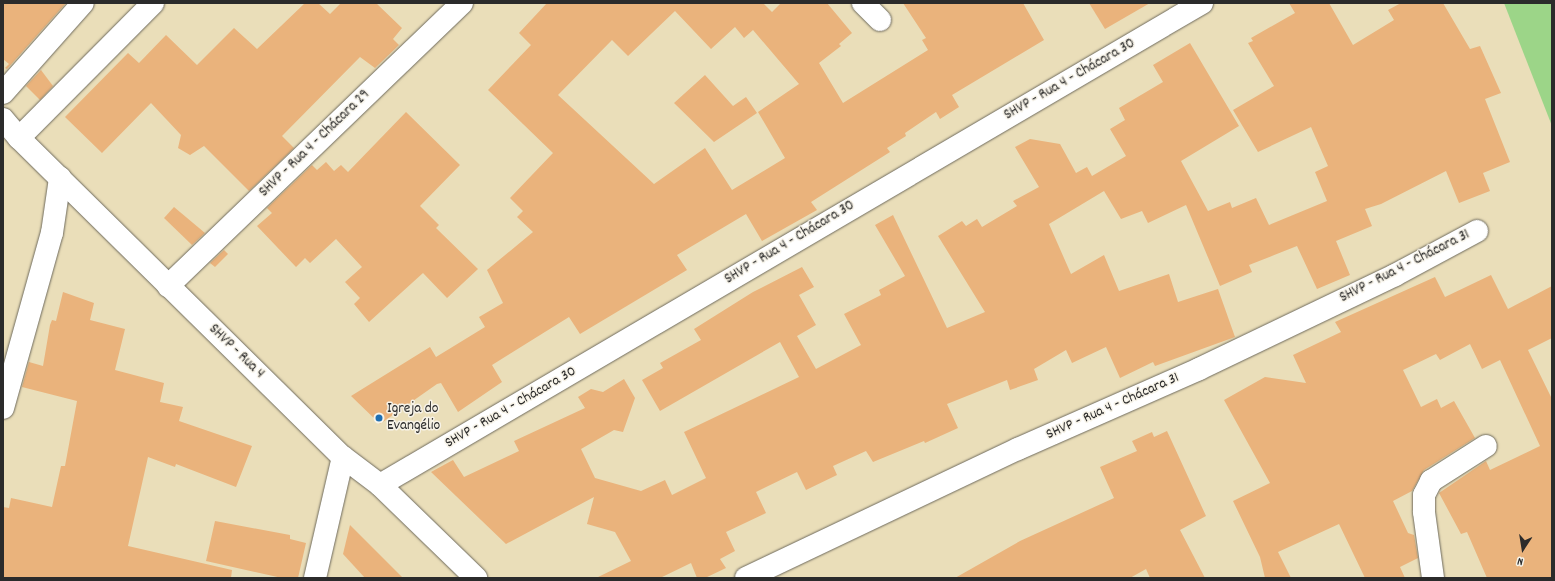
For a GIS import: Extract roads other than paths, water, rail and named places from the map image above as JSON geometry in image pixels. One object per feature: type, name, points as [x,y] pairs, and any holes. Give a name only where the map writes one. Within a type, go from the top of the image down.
[{"type":"street","points":[[3,93],[83,3]]},
{"type":"street","points":[[19,138],[153,3]]},
{"type":"street","name":"SHVP - Rua 4 - Chácara 29","points":[[168,286],[462,3]]},
{"type":"street","points":[[863,3],[880,20]]},
{"type":"street","name":"SHVP - Rua 4 - Chácara 30","points":[[380,485],[1202,3]]},
{"type":"street","name":"SHVP - Rua 4","points":[[3,119],[19,138],[168,286],[343,456],[380,485],[476,578]]},
{"type":"street","points":[[3,408],[52,233],[60,178]]},
{"type":"street","name":"SHVP - Rua 4 - Chácara 31","points":[[746,578],[1018,449],[1199,369],[1395,275],[1477,231]]},
{"type":"street","points":[[1434,578],[1424,512],[1424,495],[1431,480],[1486,446]]},
{"type":"street","points":[[315,578],[343,456]]},
{"type":"place","name":"Igreja do Evangélio","points":[[379,418]]}]
